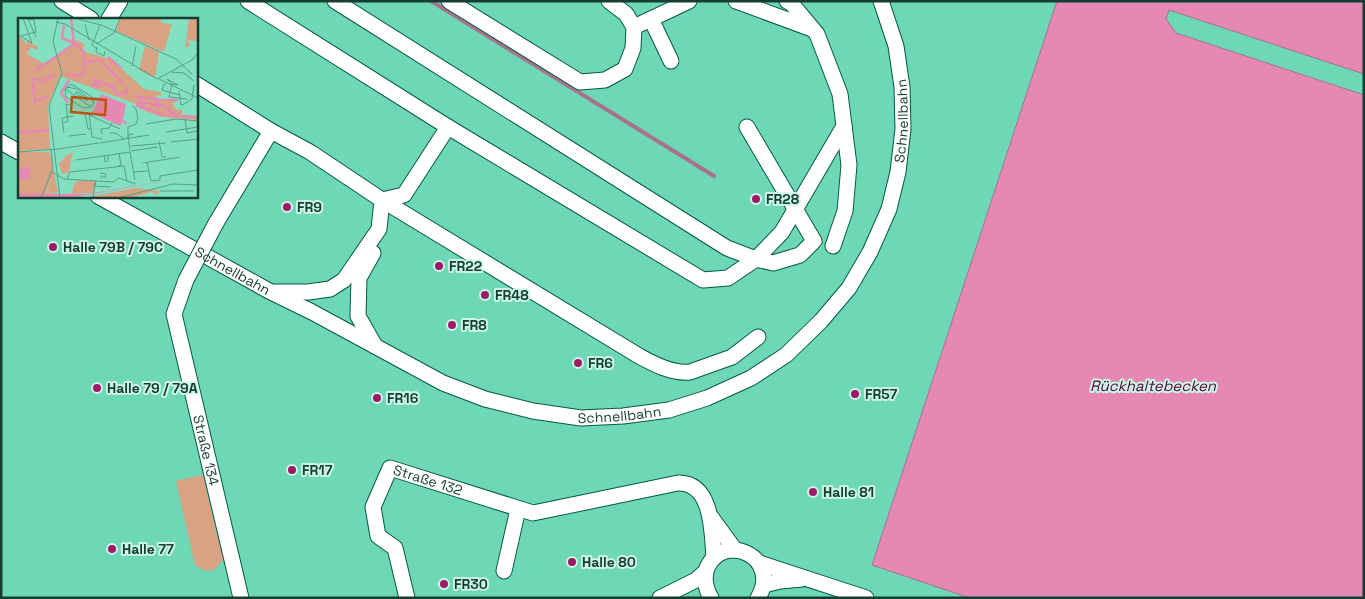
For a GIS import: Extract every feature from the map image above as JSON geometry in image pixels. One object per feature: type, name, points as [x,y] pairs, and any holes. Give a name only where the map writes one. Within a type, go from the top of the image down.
[{"type":"street","points":[[62,1],[89,18]]},
{"type":"street","points":[[110,18],[120,1]]},
{"type":"street","points":[[248,1],[448,127],[703,280],[728,278],[756,259],[782,232],[844,126]]},
{"type":"street","points":[[335,1],[727,248],[773,263],[800,255],[814,241],[747,126]]},
{"type":"street","points":[[449,1],[580,82],[605,80],[625,69],[633,48],[634,27],[626,14],[609,1]]},
{"type":"street","points":[[634,27],[689,1]]},
{"type":"street","points":[[736,1],[813,30]]},
{"type":"street","points":[[787,1],[791,3],[816,34],[840,94],[849,165],[845,211],[833,246]]},
{"type":"street","name":"Schnellbahn","points":[[102,198],[270,292],[312,312],[443,383],[486,399],[533,411],[581,418],[624,416],[669,410],[707,398],[751,378],[786,355],[821,321],[849,288],[870,252],[889,209],[898,172],[902,129],[902,87],[896,46],[881,1]]},
{"type":"street","points":[[651,19],[671,61]]},
{"type":"street","points":[[198,85],[271,131],[310,152],[382,200],[639,356],[659,366],[683,373],[690,372],[732,357],[758,337]]},
{"type":"street","points":[[382,200],[404,195],[448,127]]},
{"type":"street","name":"Straße 134","points":[[242,598],[174,314],[186,280],[216,223],[271,131]]},
{"type":"street","points":[[1,142],[18,151]]},
{"type":"street","points":[[375,346],[358,316],[359,278],[388,229],[389,214],[382,200]]},
{"type":"street","points":[[270,292],[308,292],[330,289],[344,280],[379,229],[382,200]]},
{"type":"street","name":"Straße 132","points":[[407,598],[395,548],[378,536],[372,507],[390,468],[518,509]]},
{"type":"street","points":[[504,571],[518,509],[533,513],[678,483],[692,485],[702,495],[710,516],[714,558]]},
{"type":"street","points":[[710,516],[735,550]]},
{"type":"street","points":[[711,598],[706,585],[706,571],[714,558],[726,551],[735,550],[748,553],[755,558],[763,571],[761,592]]},
{"type":"street","points":[[759,563],[866,598]]},
{"type":"street","points":[[661,598],[696,580],[706,571]]},
{"type":"street","points":[[761,592],[780,581],[809,579]]},
{"type":"street","points":[[661,598],[668,598]]},
{"type":"shaded area","points":[[1,1],[1364,1],[1364,598],[1,598]]},
{"type":"shaded area","points":[[203,475],[223,559],[211,571],[204,570],[195,565],[176,481]]},
{"type":"water","name":"Rückhaltebecken","points":[[1057,1],[1364,1],[1364,74],[1169,10],[1166,19],[1176,33],[1364,95],[1364,598],[970,598],[872,565]]},
{"type":"waterway","points":[[431,1],[714,176]]},
{"type":"place","name":"FR28","points":[[756,199]]},
{"type":"place","name":"FR9","points":[[287,207]]},
{"type":"place","name":"Halle 79B / 79C","points":[[53,247]]},
{"type":"place","name":"FR22","points":[[439,266]]},
{"type":"place","name":"FR48","points":[[485,295]]},
{"type":"place","name":"FR8","points":[[452,325]]},
{"type":"place","name":"FR6","points":[[578,363]]},
{"type":"place","name":"Halle 79 / 79A","points":[[97,388]]},
{"type":"place","name":"FR57","points":[[855,394]]},
{"type":"place","name":"FR16","points":[[377,398]]},
{"type":"place","name":"FR17","points":[[292,470]]},
{"type":"place","name":"Halle 81","points":[[813,492]]},
{"type":"place","name":"Halle 77","points":[[112,549]]},
{"type":"place","name":"Halle 80","points":[[572,562]]},
{"type":"place","name":"FR30","points":[[444,584]]}]
